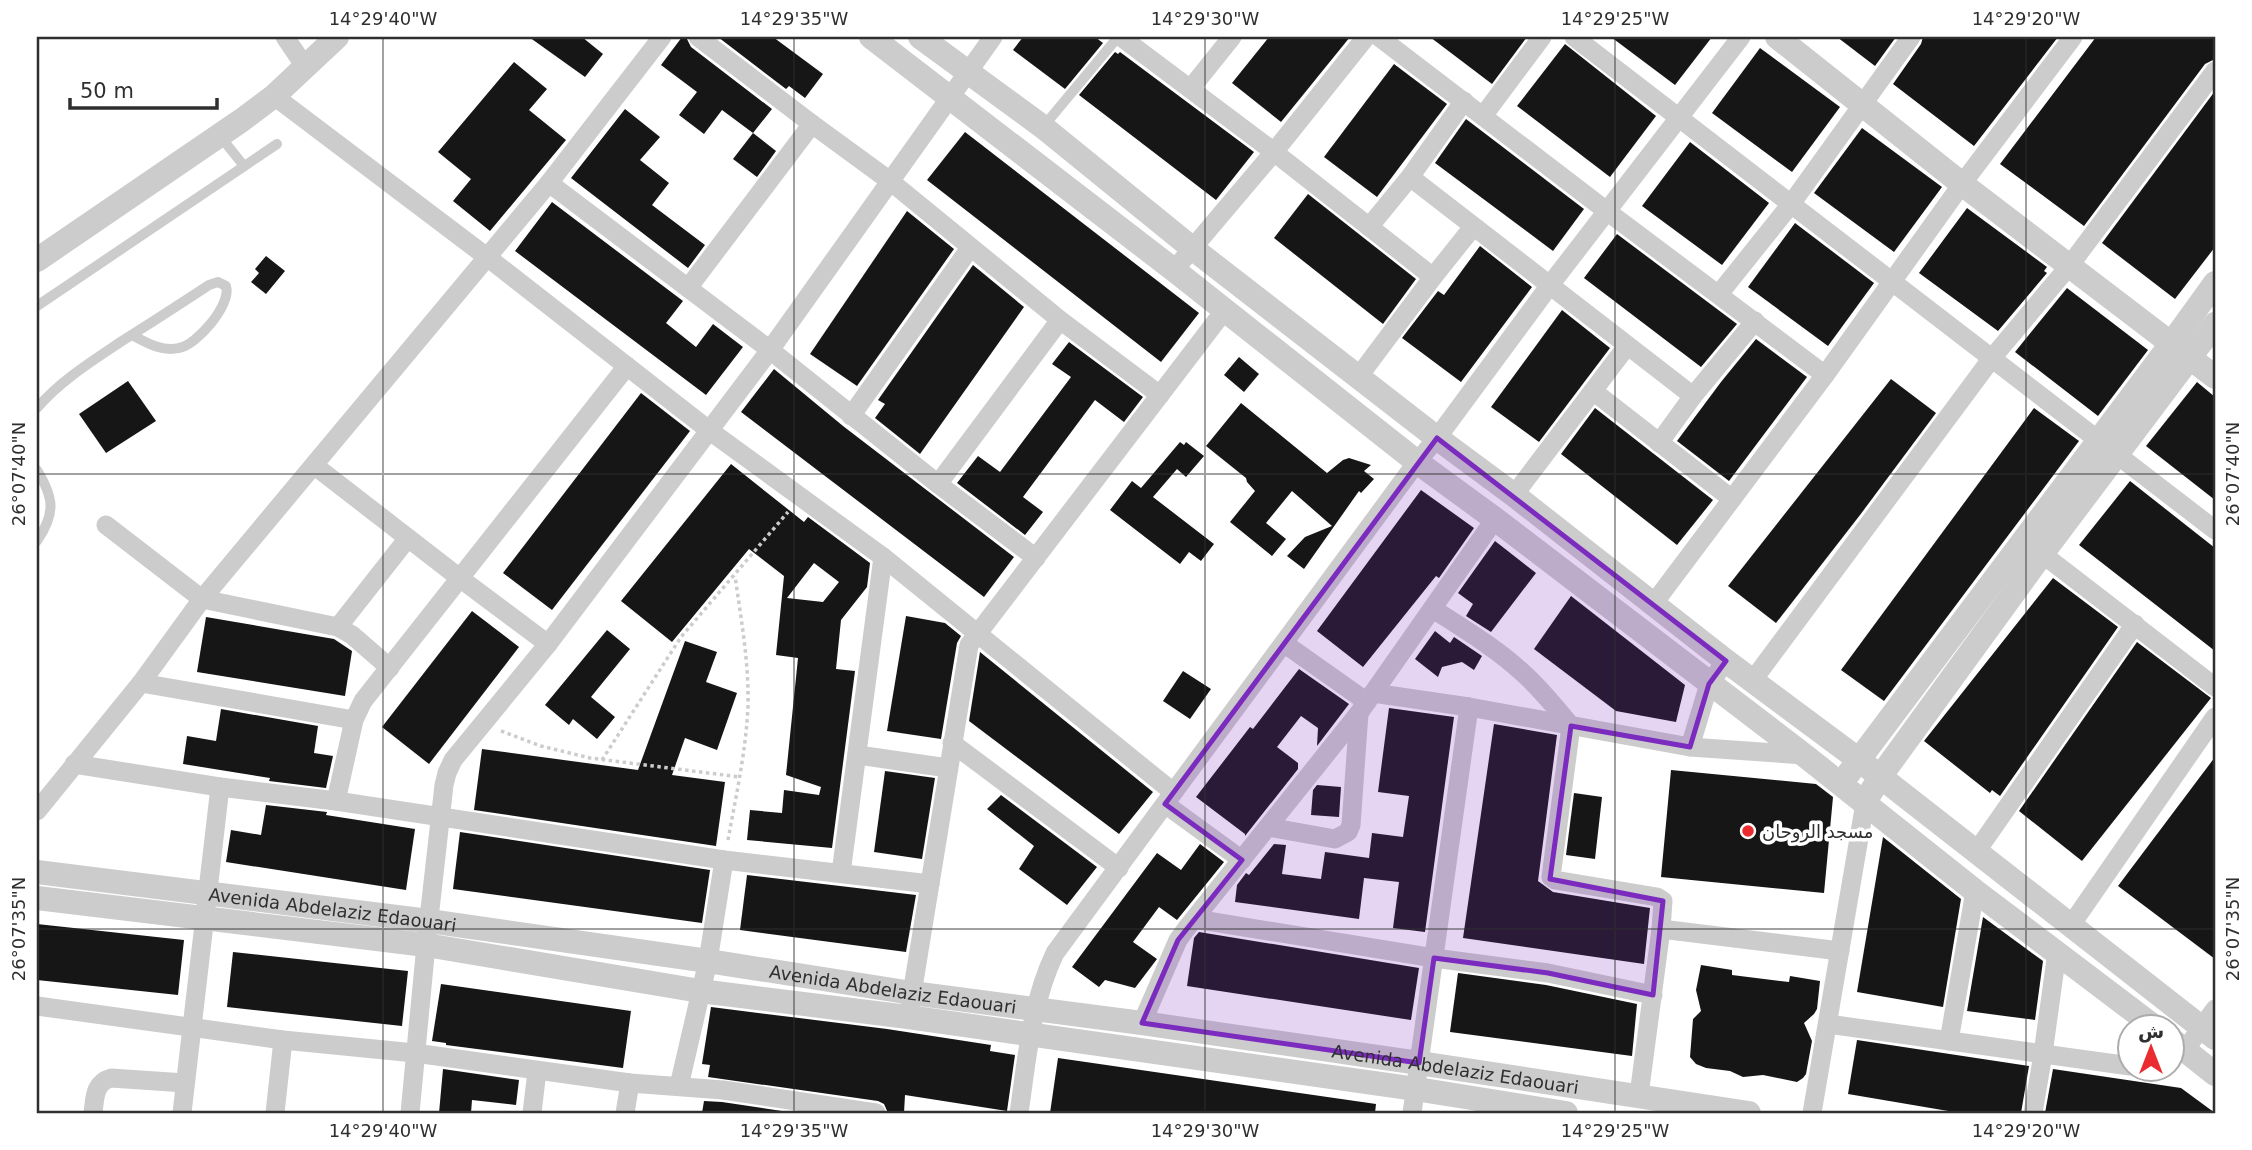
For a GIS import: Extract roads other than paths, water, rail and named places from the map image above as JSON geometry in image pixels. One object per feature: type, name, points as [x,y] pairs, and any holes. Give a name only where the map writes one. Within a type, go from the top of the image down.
[{"type":"street","points":[[285,37],[306,68]]},
{"type":"street","points":[[37,260],[220,136],[274,96],[338,37]]},
{"type":"street","points":[[37,811],[141,683],[202,599],[549,183],[662,37]]},
{"type":"street","points":[[698,37],[890,181],[1060,320],[1160,395]]},
{"type":"street","points":[[872,37],[1417,461],[1804,755],[1975,891],[2139,1014]]},
{"type":"street","points":[[920,37],[967,74],[1043,127],[1192,248],[1726,661],[1859,760],[2071,925],[2211,1025],[2186,1040]]},
{"type":"street","points":[[410,1113],[440,818],[447,773],[453,760],[548,644],[710,431],[993,37]]},
{"type":"street","points":[[1119,37],[1191,88],[1433,277]]},
{"type":"street","points":[[1191,88],[1232,37]]},
{"type":"street","points":[[1174,270],[1274,152],[1366,37]]},
{"type":"street","points":[[1379,37],[1825,375]]},
{"type":"street","points":[[1483,116],[1542,37]]},
{"type":"street","points":[[1574,37],[2215,530]]},
{"type":"street","points":[[1019,1113],[1035,1009],[1055,953],[1285,644],[1417,461],[1741,37]]},
{"type":"street","points":[[1777,37],[1962,184],[2215,377]]},
{"type":"street","points":[[1719,294],[1791,204],[1911,37]]},
{"type":"street","points":[[1654,603],[2073,37]]},
{"type":"street","points":[[1753,680],[1992,358],[2070,265],[2215,71]]},
{"type":"street","points":[[274,96],[977,632],[1242,860]]},
{"type":"street","points":[[1369,227],[1410,177],[1464,101]]},
{"type":"street","points":[[688,288],[811,124]]},
{"type":"street","points":[[1410,177],[1693,396]]},
{"type":"street","points":[[549,183],[770,350],[1036,558]]},
{"type":"street","points":[[1359,376],[1473,227]]},
{"type":"street","points":[[851,416],[970,248]]},
{"type":"street","points":[[1840,784],[2032,547],[2118,455],[2181,352],[2215,283]]},
{"type":"street","points":[[908,1017],[969,645],[1224,310]]},
{"type":"street","points":[[938,484],[1060,320]]},
{"type":"street","points":[[1659,443],[1693,396],[1755,321]]},
{"type":"street","points":[[1812,1113],[1865,803],[2099,440],[2181,352],[2215,324]]},
{"type":"street","points":[[1514,495],[1627,346]]},
{"type":"street","points":[[336,801],[354,720],[363,701],[627,366]]},
{"type":"street","points":[[1593,391],[1732,499]]},
{"type":"street","points":[[315,466],[548,644]]},
{"type":"street","points":[[1142,1023],[1178,940],[1366,703],[1495,519]]},
{"type":"street","points":[[106,525],[202,599],[338,627],[352,635],[390,668]]},
{"type":"street","points":[[338,627],[408,538]]},
{"type":"street","points":[[2032,547],[2215,687]]},
{"type":"street","points":[[841,873],[883,558]]},
{"type":"street","points":[[1433,609],[1524,673],[1571,726],[1551,877],[1555,880],[1660,898],[1663,904],[1639,1095]]},
{"type":"street","points":[[1976,852],[2135,624]]},
{"type":"street","points":[[1285,644],[1366,703],[1469,707],[1690,747],[1804,755]]},
{"type":"street","points":[[1690,747],[1709,684],[1726,661]]},
{"type":"street","points":[[141,683],[354,720]]},
{"type":"street","points":[[1268,827],[1335,839],[1348,832],[1366,703]]},
{"type":"street","points":[[1414,1101],[1469,707]]},
{"type":"street","points":[[2071,925],[2215,717]]},
{"type":"street","points":[[952,743],[1119,868]]},
{"type":"street","points":[[858,755],[948,768]]},
{"type":"street","points":[[74,764],[724,860],[930,884]]},
{"type":"street","points":[[182,1113],[220,787]]},
{"type":"street","points":[[679,1086],[708,961],[724,860]]},
{"type":"street","name":"Avenida Abdelaziz Edaouari","points":[[37,872],[209,892],[427,933],[700,990],[1031,1036],[1414,1101],[1566,1113]]},
{"type":"street","points":[[1949,1041],[1975,891]]},
{"type":"street","name":"Avenida Abdelaziz Edaouari","points":[[37,898],[206,918],[427,933],[708,961],[912,993],[1142,1023],[1749,1113]]},
{"type":"street","points":[[1195,919],[1434,958],[1548,972],[1653,995]]},
{"type":"street","points":[[1661,929],[1840,951]]},
{"type":"street","points":[[2032,1113],[2057,951]]},
{"type":"street","points":[[37,1006],[283,1040],[415,1054],[630,1083],[679,1086],[877,1113]]},
{"type":"street","points":[[1828,1024],[2116,1064]]},
{"type":"street","points":[[275,1113],[283,1040]]},
{"type":"street","points":[[2186,1051],[2215,1074]]},
{"type":"street","points":[[532,1113],[537,1072]]},
{"type":"street","points":[[93,1113],[98,1085],[111,1078],[185,1083]]},
{"type":"street","points":[[625,1113],[630,1083]]},
{"type":"lane","points":[[1043,127],[1119,37]]},
{"type":"lane","points":[[220,136],[244,166]]},
{"type":"lane","points":[[37,306],[277,144]]},
{"type":"lane","points":[[37,408],[62,384],[95,359],[209,285],[218,282],[226,286],[227,297],[217,316],[190,344],[176,349],[156,347],[132,335]]},
{"type":"lane","points":[[37,470],[51,497],[47,526],[37,541]]},
{"type":"place","name":"مسجد الروحان","points":[[1748,831]]}]
